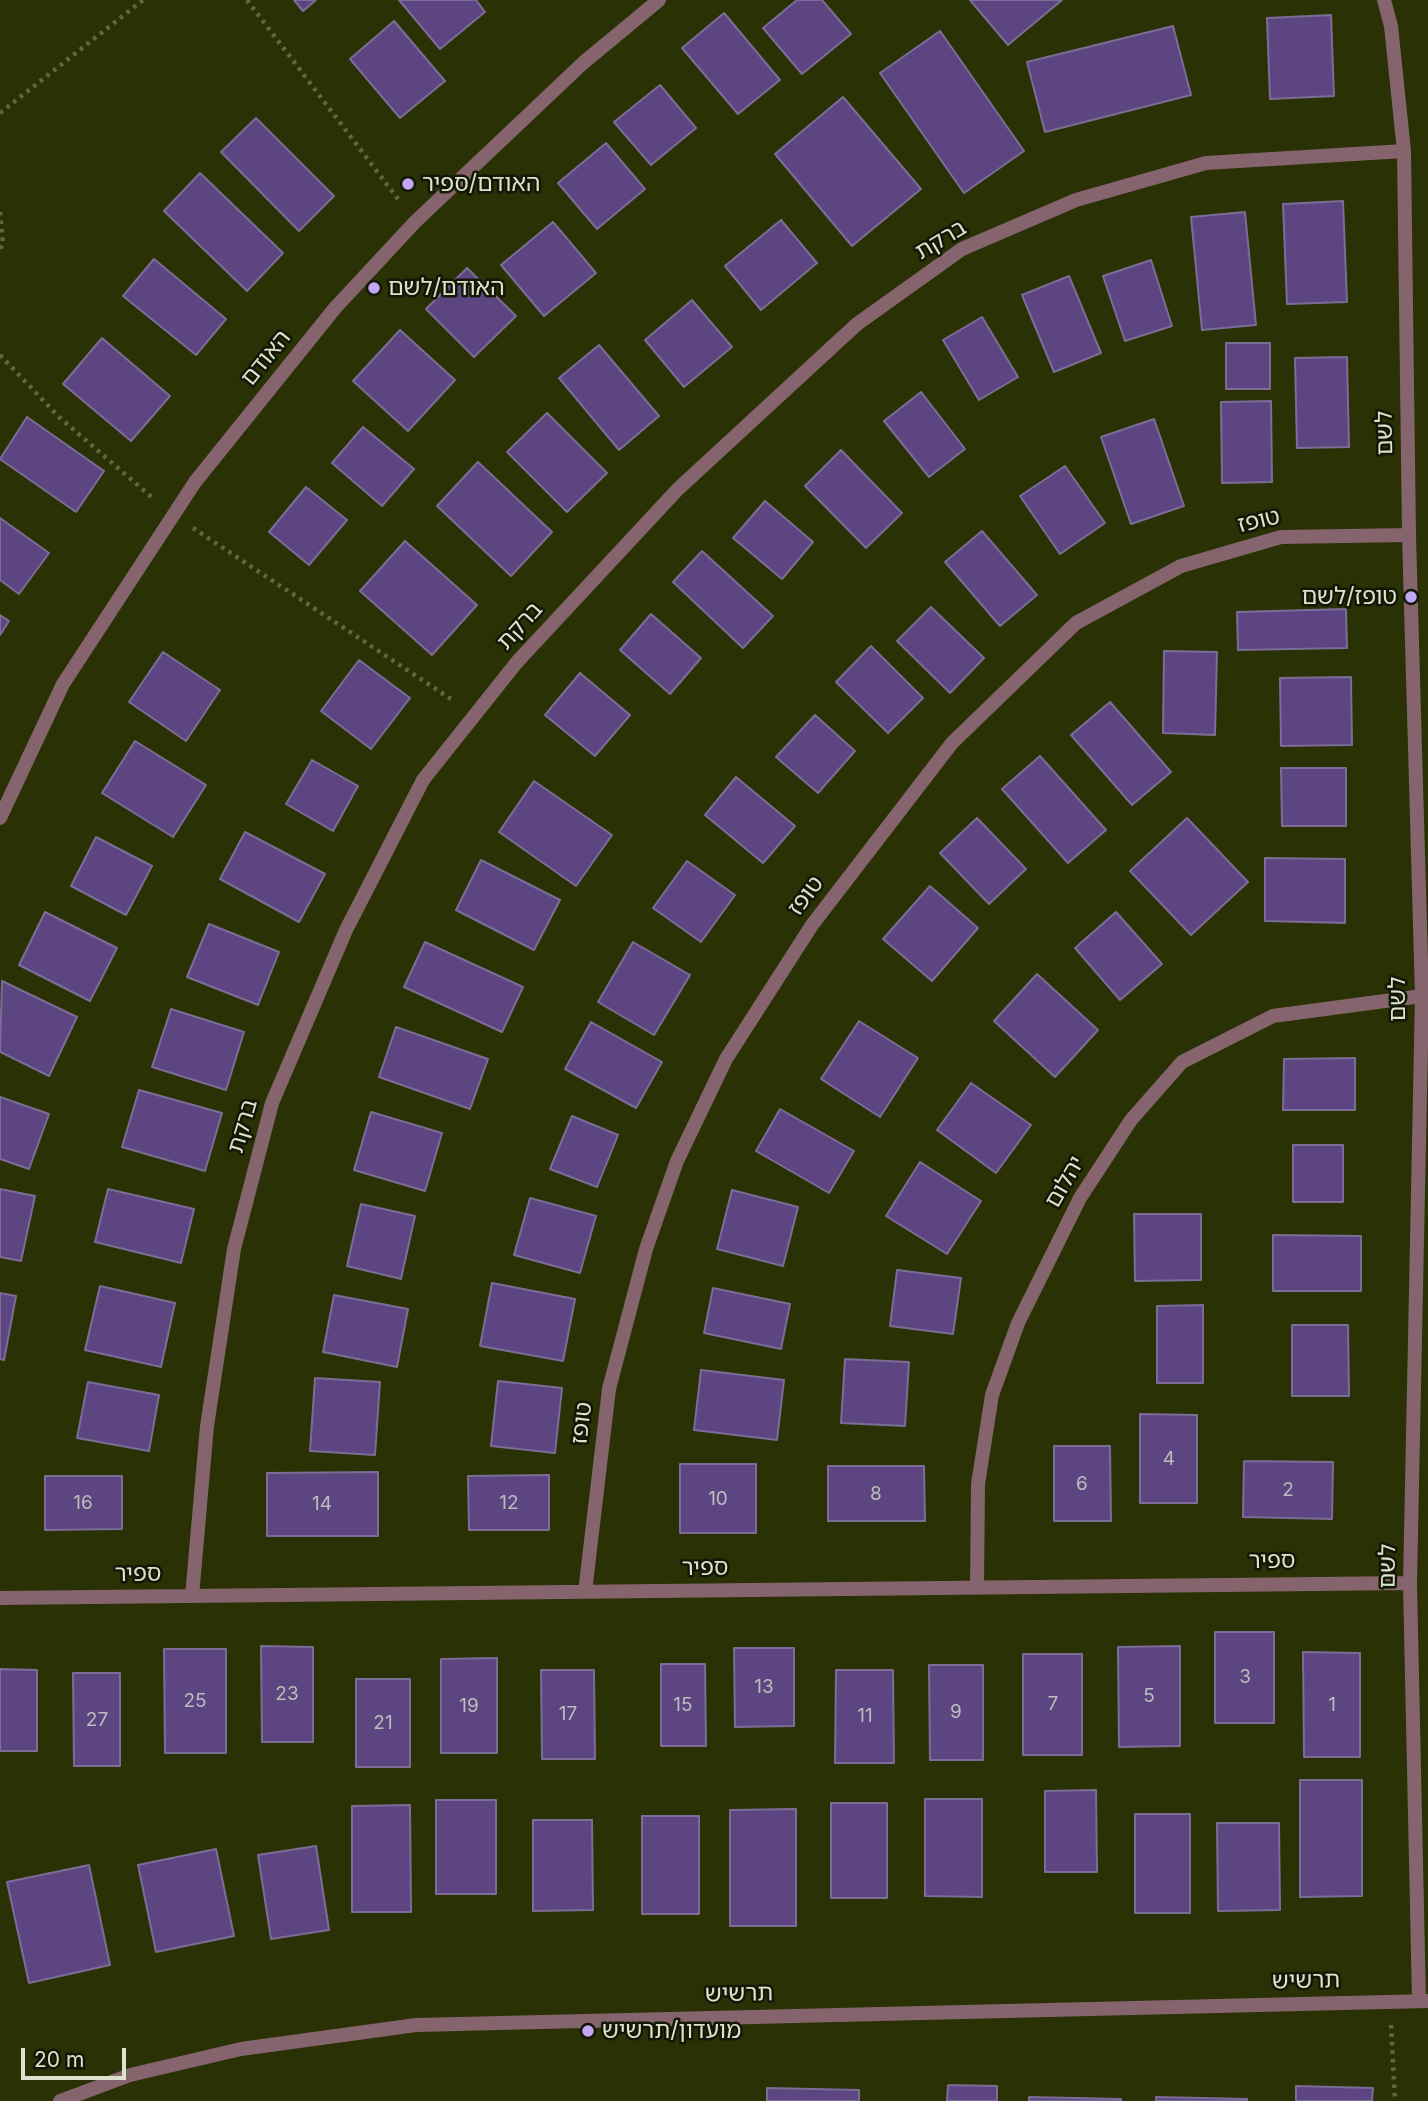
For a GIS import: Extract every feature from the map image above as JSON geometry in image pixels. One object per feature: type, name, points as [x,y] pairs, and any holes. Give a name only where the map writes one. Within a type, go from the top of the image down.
[{"type":"street","name":"האודם","points":[[0,818],[63,684],[195,482],[335,308],[415,222],[583,64],[659,0]]},
{"type":"street","name":"לשם","points":[[1384,0],[1391,26],[1405,151],[1409,535],[1422,996],[1410,1583],[1424,2001]]},
{"type":"street","name":"ברקת","points":[[192,1596],[207,1426],[234,1249],[272,1103],[346,930],[423,780],[517,662],[678,489],[857,324],[962,249],[1076,200],[1206,163],[1405,151]]},
{"type":"street","name":"טופז","points":[[584,1592],[609,1389],[646,1249],[677,1161],[726,1059],[812,925],[952,743],[1076,623],[1181,566],[1281,537],[1409,535]]},
{"type":"street","name":"יהלום","points":[[977,1587],[978,1484],[992,1395],[1018,1323],[1080,1198],[1131,1119],[1182,1062],[1273,1016],[1422,996]]},
{"type":"street","name":"ספיר","points":[[0,1598],[1410,1583]]},
{"type":"street","name":"תרשיש","points":[[60,2101],[130,2075],[241,2049],[416,2025],[1424,2001]]},
{"type":"path","points":[[0,113],[143,0]]},
{"type":"path","points":[[247,0],[415,222]]},
{"type":"path","points":[[0,212],[3,244],[0,249]]},
{"type":"path","points":[[0,355],[60,417],[174,515],[475,715]]},
{"type":"path","points":[[1390,2001],[1395,2101]]},
{"type":"building","points":[[294,0],[316,0],[303,11]]},
{"type":"building","points":[[399,0],[476,0],[485,12],[440,49]]},
{"type":"building","points":[[797,0],[822,0],[851,34],[802,74],[763,28]]},
{"type":"building","points":[[970,0],[1062,0],[1008,45]]},
{"type":"building","points":[[724,13],[780,80],[738,114],[682,48]]},
{"type":"building","points":[[1331,15],[1334,96],[1270,99],[1267,18]]},
{"type":"building","points":[[394,21],[445,81],[400,118],[350,59]]},
{"type":"building","points":[[1173,26],[1191,95],[1045,132],[1027,62]]},
{"type":"building","points":[[940,31],[1024,151],[964,193],[880,73]]},
{"type":"building","points":[[660,85],[696,128],[651,165],[614,122]]},
{"type":"building","points":[[843,97],[921,189],[852,246],[775,154]]},
{"type":"building","points":[[256,118],[334,196],[299,231],[221,152]]},
{"type":"building","points":[[606,143],[645,189],[597,229],[558,183]]},
{"type":"building","points":[[200,173],[283,253],[247,291],[164,211]]},
{"type":"building","points":[[1343,201],[1347,302],[1287,304],[1283,204]]},
{"type":"building","points":[[1245,212],[1256,325],[1202,330],[1191,217]]},
{"type":"building","points":[[781,220],[817,263],[761,310],[725,266]]},
{"type":"building","points":[[553,222],[596,273],[544,316],[501,265]]},
{"type":"building","points":[[154,259],[226,319],[196,355],[123,296]]},
{"type":"building","points":[[1151,260],[1172,326],[1125,341],[1103,276]]},
{"type":"building","points":[[467,268],[516,316],[474,357],[426,309]]},
{"type":"building","points":[[1069,276],[1101,353],[1054,372],[1022,295]]},
{"type":"building","points":[[692,300],[732,347],[684,387],[645,340]]},
{"type":"building","points":[[982,317],[1018,377],[979,400],[943,340]]},
{"type":"building","points":[[400,330],[455,380],[408,431],[353,381]]},
{"type":"building","points":[[102,338],[170,396],[131,441],[63,384]]},
{"type":"building","points":[[1226,343],[1270,343],[1270,389],[1226,389]]},
{"type":"building","points":[[599,345],[659,416],[619,450],[559,378]]},
{"type":"building","points":[[1347,357],[1349,447],[1297,448],[1295,358]]},
{"type":"building","points":[[921,392],[965,449],[929,477],[884,421]]},
{"type":"building","points":[[1271,401],[1272,482],[1222,483],[1221,402]]},
{"type":"building","points":[[547,413],[607,473],[567,512],[507,452]]},
{"type":"building","points":[[27,417],[104,471],[76,512],[0,459]]},
{"type":"building","points":[[1154,419],[1184,506],[1131,524],[1101,437]]},
{"type":"building","points":[[363,427],[414,469],[382,506],[332,463]]},
{"type":"building","points":[[841,450],[902,513],[866,548],[805,486]]},
{"type":"building","points":[[478,462],[552,532],[511,576],[437,506]]},
{"type":"building","points":[[1065,466],[1105,523],[1060,554],[1020,496]]},
{"type":"building","points":[[306,487],[347,520],[309,565],[269,532]]},
{"type":"building","points":[[765,501],[813,542],[782,579],[733,538]]},
{"type":"building","points":[[0,518],[49,553],[19,594],[0,580]]},
{"type":"building","points":[[982,531],[1037,595],[1000,626],[945,562]]},
{"type":"building","points":[[405,541],[477,605],[432,655],[360,591]]},
{"type":"building","points":[[702,551],[773,616],[743,648],[673,582]]},
{"type":"building","points":[[931,607],[984,658],[950,693],[897,641]]},
{"type":"building","points":[[1346,609],[1347,648],[1238,650],[1237,612]]},
{"type":"building","points":[[651,614],[701,658],[670,694],[620,650]]},
{"type":"building","points":[[0,615],[9,621],[0,635]]},
{"type":"building","points":[[871,646],[923,698],[888,733],[836,682]]},
{"type":"building","points":[[1164,651],[1217,652],[1215,735],[1163,733]]},
{"type":"building","points":[[163,652],[220,690],[186,741],[129,702]]},
{"type":"building","points":[[359,660],[410,698],[371,749],[321,711]]},
{"type":"building","points":[[580,673],[630,715],[595,756],[545,715]]},
{"type":"building","points":[[1351,677],[1352,745],[1281,746],[1280,678]]},
{"type":"building","points":[[1110,702],[1171,772],[1132,805],[1071,735]]},
{"type":"building","points":[[815,715],[855,751],[818,793],[776,757]]},
{"type":"building","points":[[135,741],[206,785],[173,837],[102,793]]},
{"type":"building","points":[[1040,756],[1106,830],[1068,863],[1002,789]]},
{"type":"building","points":[[312,760],[358,786],[333,831],[286,804]]},
{"type":"building","points":[[1281,768],[1346,768],[1346,826],[1282,826]]},
{"type":"building","points":[[736,777],[795,826],[763,863],[705,815]]},
{"type":"building","points":[[534,781],[612,835],[576,886],[499,832]]},
{"type":"building","points":[[977,818],[1026,869],[989,904],[940,853]]},
{"type":"building","points":[[1187,818],[1248,882],[1191,935],[1130,871]]},
{"type":"building","points":[[245,832],[325,874],[299,922],[220,879]]},
{"type":"building","points":[[96,837],[152,866],[126,915],[71,886]]},
{"type":"building","points":[[1265,858],[1345,859],[1345,923],[1265,921]]},
{"type":"building","points":[[481,860],[560,900],[534,950],[456,910]]},
{"type":"building","points":[[687,861],[735,895],[701,942],[653,908]]},
{"type":"building","points":[[930,886],[978,928],[932,981],[883,939]]},
{"type":"building","points":[[45,912],[117,948],[90,1001],[19,965]]},
{"type":"building","points":[[1116,912],[1162,964],[1120,1000],[1075,948]]},
{"type":"building","points":[[209,924],[279,952],[258,1005],[187,977]]},
{"type":"building","points":[[425,942],[523,987],[502,1032],[404,987]]},
{"type":"building","points":[[633,942],[690,975],[654,1035],[598,1002]]},
{"type":"building","points":[[1037,974],[1098,1030],[1055,1077],[994,1021]]},
{"type":"building","points":[[2,981],[77,1017],[49,1076],[0,1052]]},
{"type":"building","points":[[171,1009],[244,1032],[226,1090],[152,1067]]},
{"type":"building","points":[[859,1021],[918,1058],[880,1117],[821,1079]]},
{"type":"building","points":[[591,1022],[662,1062],[636,1108],[565,1069]]},
{"type":"building","points":[[396,1027],[488,1059],[470,1109],[379,1077]]},
{"type":"building","points":[[1355,1058],[1355,1110],[1283,1110],[1284,1059]]},
{"type":"building","points":[[971,1083],[1031,1125],[996,1173],[937,1130]]},
{"type":"building","points":[[139,1090],[222,1113],[205,1171],[122,1147]]},
{"type":"building","points":[[0,1097],[49,1114],[29,1169],[0,1159]]},
{"type":"building","points":[[780,1109],[854,1151],[829,1193],[756,1151]]},
{"type":"building","points":[[371,1112],[442,1133],[425,1191],[354,1170]]},
{"type":"building","points":[[572,1116],[618,1135],[597,1187],[550,1169]]},
{"type":"building","points":[[1293,1145],[1343,1145],[1343,1202],[1293,1202]]},
{"type":"building","points":[[920,1162],[981,1201],[947,1254],[886,1216]]},
{"type":"building","points":[[0,1189],[35,1196],[21,1261],[0,1257]]},
{"type":"building","points":[[108,1189],[194,1209],[181,1263],[95,1242]]},
{"type":"building","points":[[732,1190],[798,1207],[783,1266],[717,1249]]},
{"type":"building","points":[[530,1198],[596,1216],[580,1273],[514,1255]]},
{"type":"building","points":[[361,1204],[415,1216],[401,1279],[347,1266]]},
{"type":"building","points":[[1134,1214],[1201,1214],[1201,1280],[1135,1281]]},
{"type":"building","points":[[1273,1235],[1361,1236],[1361,1291],[1273,1291]]},
{"type":"building","points":[[897,1270],[961,1278],[953,1334],[890,1326]]},
{"type":"building","points":[[492,1283],[575,1299],[563,1361],[480,1346]]},
{"type":"building","points":[[100,1286],[175,1303],[161,1367],[85,1350]]},
{"type":"building","points":[[713,1288],[790,1304],[781,1349],[704,1333]]},
{"type":"building","points":[[0,1293],[16,1296],[4,1360],[0,1359]]},
{"type":"building","points":[[334,1295],[408,1309],[397,1367],[323,1352]]},
{"type":"building","points":[[1203,1305],[1203,1383],[1157,1383],[1157,1306]]},
{"type":"building","points":[[1292,1325],[1348,1325],[1349,1396],[1292,1396]]},
{"type":"building","points":[[845,1359],[909,1362],[905,1426],[841,1423]]},
{"type":"building","points":[[701,1370],[784,1380],[777,1440],[694,1430]]},
{"type":"building","points":[[315,1378],[380,1382],[375,1455],[310,1451]]},
{"type":"building","points":[[498,1381],[562,1388],[555,1453],[491,1446]]},
{"type":"building","points":[[88,1382],[159,1395],[149,1451],[77,1438]]},
{"type":"building","points":[[1140,1414],[1197,1415],[1197,1503],[1140,1503]]},
{"type":"building","points":[[1054,1446],[1110,1446],[1111,1521],[1054,1521]]},
{"type":"building","points":[[1244,1461],[1333,1462],[1332,1519],[1243,1517]]},
{"type":"building","points":[[680,1464],[756,1464],[756,1533],[680,1533]]},
{"type":"building","points":[[828,1466],[924,1466],[925,1521],[828,1521]]},
{"type":"building","points":[[378,1472],[378,1536],[267,1536],[267,1473]]},
{"type":"building","points":[[549,1475],[549,1530],[469,1530],[468,1476]]},
{"type":"building","points":[[45,1476],[122,1476],[122,1529],[45,1530]]},
{"type":"building","points":[[1215,1632],[1274,1632],[1274,1723],[1215,1723]]},
{"type":"building","points":[[261,1646],[313,1647],[313,1742],[262,1742]]},
{"type":"building","points":[[1180,1646],[1180,1746],[1119,1747],[1118,1647]]},
{"type":"building","points":[[734,1648],[794,1648],[794,1726],[735,1727]]},
{"type":"building","points":[[164,1649],[226,1649],[226,1753],[165,1753]]},
{"type":"building","points":[[1303,1652],[1360,1653],[1360,1757],[1304,1757]]},
{"type":"building","points":[[1023,1654],[1082,1654],[1082,1755],[1023,1755]]},
{"type":"building","points":[[497,1658],[497,1753],[441,1753],[441,1659]]},
{"type":"building","points":[[661,1664],[705,1664],[706,1746],[661,1746]]},
{"type":"building","points":[[929,1665],[983,1665],[983,1760],[930,1760]]},
{"type":"building","points":[[0,1669],[37,1670],[37,1751],[0,1751]]},
{"type":"building","points":[[541,1670],[594,1670],[595,1759],[542,1759]]},
{"type":"building","points":[[836,1670],[893,1670],[894,1763],[835,1763]]},
{"type":"building","points":[[73,1673],[120,1673],[120,1766],[74,1766]]},
{"type":"building","points":[[356,1679],[410,1679],[410,1767],[356,1767]]},
{"type":"building","points":[[1300,1780],[1362,1780],[1362,1896],[1300,1897]]},
{"type":"building","points":[[1096,1790],[1097,1872],[1045,1872],[1045,1791]]},
{"type":"building","points":[[925,1799],[982,1799],[982,1897],[925,1896]]},
{"type":"building","points":[[436,1800],[496,1800],[496,1894],[436,1894]]},
{"type":"building","points":[[831,1803],[887,1803],[887,1898],[831,1898]]},
{"type":"building","points":[[410,1805],[411,1912],[352,1912],[352,1806]]},
{"type":"building","points":[[796,1809],[796,1926],[730,1926],[730,1810]]},
{"type":"building","points":[[1135,1814],[1190,1814],[1190,1913],[1135,1913]]},
{"type":"building","points":[[642,1816],[699,1816],[699,1914],[642,1914]]},
{"type":"building","points":[[533,1820],[592,1820],[593,1910],[533,1911]]},
{"type":"building","points":[[1217,1823],[1279,1823],[1280,1910],[1218,1911]]},
{"type":"building","points":[[316,1846],[329,1930],[271,1939],[258,1855]]},
{"type":"building","points":[[216,1849],[234,1936],[156,1952],[138,1865]]},
{"type":"building","points":[[89,1865],[110,1965],[29,1983],[7,1882]]},
{"type":"building","points":[[948,2085],[997,2086],[997,2101],[947,2101]]},
{"type":"building","points":[[1296,2086],[1373,2088],[1372,2101],[1296,2101]]},
{"type":"building","points":[[767,2088],[859,2090],[859,2101],[767,2101]]},
{"type":"building","points":[[1029,2097],[1121,2099],[1121,2101],[1029,2101]]},
{"type":"building","points":[[1156,2097],[1247,2099],[1247,2101],[1156,2101]]},
{"type":"place","name":"האודם/ספיר","points":[[408,184]]},
{"type":"place","name":"האודם/לשם","points":[[374,288]]},
{"type":"place","name":"טופז/לשם","points":[[1411,597]]},
{"type":"place","name":"מועדון/תרשיש","points":[[588,2031]]}]
